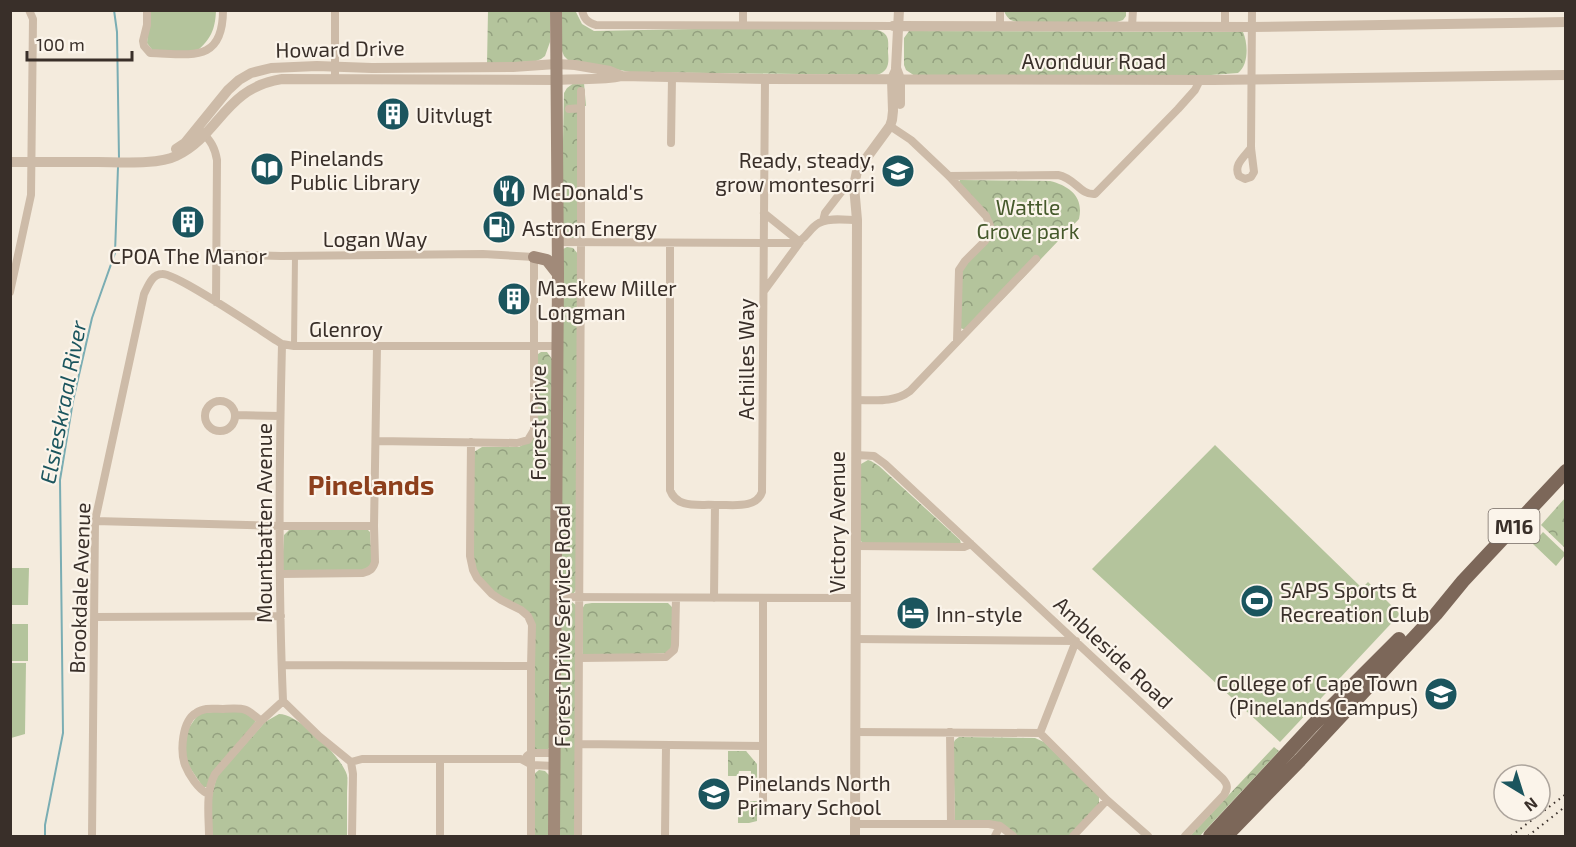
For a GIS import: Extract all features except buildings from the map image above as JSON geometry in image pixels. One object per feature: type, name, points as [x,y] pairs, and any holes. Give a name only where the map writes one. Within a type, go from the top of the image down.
[{"type":"main road","name":"Forest Drive","points":[[554,837],[558,274],[556,10]]},
{"type":"main road","points":[[534,256],[547,260],[558,274]]},
{"type":"main road","name":"M16","points":[[1226,837],[1436,614],[1463,581],[1566,471]]},
{"type":"main road","name":"M16","points":[[1210,837],[1334,704],[1429,610],[1463,581]]},
{"type":"street","points":[[147,10],[147,25],[143,41],[146,50],[150,53],[195,55],[209,49],[216,42],[223,26],[223,10]]},
{"type":"street","points":[[335,10],[335,79]]},
{"type":"street","points":[[582,10],[583,17],[588,23],[596,25],[1252,27],[1566,22]]},
{"type":"street","points":[[743,10],[743,25]]},
{"type":"street","points":[[893,10],[896,26]]},
{"type":"street","points":[[896,26],[899,10]]},
{"type":"street","points":[[1000,10],[1000,26]]},
{"type":"street","points":[[1132,10],[1132,26]]},
{"type":"street","points":[[1225,10],[1225,26]]},
{"type":"street","points":[[1251,148],[1252,10]]},
{"type":"street","points":[[10,292],[29,207],[32,162],[33,19],[30,11]]},
{"type":"street","name":"Victory Avenue","points":[[855,837],[857,208],[854,186],[857,171],[899,122],[896,26]]},
{"type":"street","name":"Howard Drive","points":[[10,162],[144,163],[170,159],[192,146],[228,90],[239,80],[271,68],[506,67],[556,64]]},
{"type":"street","name":"Avonduur Road","points":[[556,64],[599,69],[622,76]]},
{"type":"street","name":"Avonduur Road","points":[[557,80],[622,76],[765,79],[896,76],[1251,80],[1566,75]]},
{"type":"street","points":[[671,143],[672,77]]},
{"type":"street","name":"Howard Drive","points":[[201,131],[234,101],[257,86],[282,79],[557,80]]},
{"type":"street","name":"Achilles Way","points":[[715,505],[753,503],[761,497],[762,492],[765,79]]},
{"type":"street","points":[[949,176],[1058,175],[1072,181],[1085,193],[1095,194],[1178,109],[1195,90],[1200,80]]},
{"type":"street","name":"Forest Drive Service Road","points":[[578,837],[580,91]]},
{"type":"street","points":[[569,109],[580,108]]},
{"type":"street","points":[[893,128],[911,140],[949,176],[986,216],[990,225],[990,233],[985,241],[958,270],[957,341]]},
{"type":"street","points":[[201,131],[213,145],[217,160],[216,302]]},
{"type":"street","points":[[823,221],[825,213],[845,188]]},
{"type":"street","points":[[764,213],[800,242]]},
{"type":"street","points":[[763,292],[814,226],[823,221],[857,220]]},
{"type":"street","points":[[558,242],[800,242]]},
{"type":"street","points":[[670,243],[670,490],[672,496],[682,504],[715,505],[714,598]]},
{"type":"street","name":"Logan Way","points":[[216,254],[534,256]]},
{"type":"street","points":[[294,346],[295,256]]},
{"type":"street","points":[[376,441],[523,442],[528,440],[534,430],[534,256]]},
{"type":"street","points":[[856,400],[887,400],[903,397],[1036,260]]},
{"type":"street","name":"Glenroy","points":[[154,276],[162,274],[172,276],[282,344],[294,346],[557,346]]},
{"type":"street","name":"Brookdale Avenue","points":[[92,837],[95,521],[144,294],[154,276]]},
{"type":"street","points":[[198,292],[216,281]]},
{"type":"street","name":"Mountbatten Avenue","points":[[282,344],[280,526],[283,701]]},
{"type":"street","points":[[281,574],[363,573],[373,568],[375,562],[376,346]]},
{"type":"street","points":[[236,416],[280,416]]},
{"type":"street","name":"Forest Drive Service Road","points":[[471,442],[470,556],[473,570],[477,578],[492,594],[528,616],[532,626],[531,837]]},
{"type":"street","name":"Ambleside Road","points":[[856,455],[874,456],[880,459],[1223,779],[1227,784],[1224,795],[1185,837]]},
{"type":"street","points":[[95,521],[374,526]]},
{"type":"street","points":[[856,546],[964,547],[971,544]]},
{"type":"street","points":[[556,597],[855,598]]},
{"type":"street","points":[[580,658],[666,657],[674,650],[675,645],[676,598]]},
{"type":"street","points":[[763,598],[763,800]]},
{"type":"street","points":[[94,617],[281,616]]},
{"type":"street","points":[[855,639],[1076,641],[1040,733]]},
{"type":"street","points":[[282,665],[531,666]]},
{"type":"street","points":[[209,837],[208,794],[211,781],[261,721],[283,701],[319,736],[351,762],[353,774],[352,837]]},
{"type":"street","points":[[208,794],[199,787],[187,771],[184,762],[184,729],[187,721],[195,713],[204,709],[243,708],[261,721]]},
{"type":"street","points":[[855,732],[1040,733],[1148,837]]},
{"type":"street","points":[[950,732],[951,824]]},
{"type":"street","points":[[579,744],[762,746]]},
{"type":"street","points":[[665,837],[666,746]]},
{"type":"street","points":[[521,759],[531,753],[554,760]]},
{"type":"street","points":[[351,762],[362,759],[521,759],[532,765],[554,760]]},
{"type":"street","points":[[440,760],[440,837]]},
{"type":"street","points":[[1073,837],[1107,800]]},
{"type":"street","points":[[855,824],[989,824],[999,826],[1012,837]]},
{"type":"street","points":[[995,837],[999,826]]},
{"type":"green space","points":[[575,10],[582,24],[594,31],[744,28],[875,29],[884,33],[888,39],[888,63],[886,69],[877,75],[630,72],[568,60],[564,56],[562,11]]},
{"type":"green space","points":[[1126,10],[1123,20],[1117,22],[1018,22],[1009,19],[1004,11]]},
{"type":"green space","points":[[150,11],[216,11],[215,24],[205,43],[196,52],[153,51],[147,43]]},
{"type":"green space","points":[[488,11],[550,11],[550,42],[545,56],[536,61],[487,64]]},
{"type":"green space","points":[[909,31],[1243,32],[1246,42],[1246,59],[1238,73],[1184,77],[915,76],[906,70],[904,65],[904,38]]},
{"type":"green space","points":[[574,83],[584,83],[586,106],[578,105],[577,238],[564,238],[561,234],[564,93]]},
{"type":"green space","name":"Wattle Grove park","points":[[960,180],[1050,181],[1064,186],[1074,194],[1080,211],[1079,219],[1002,300],[966,329],[960,328],[961,272],[993,229],[959,182]]},
{"type":"green space","points":[[573,248],[578,254],[576,590],[574,593],[564,595],[561,592],[563,249]]},
{"type":"green space","points":[[547,352],[552,359],[549,748],[539,753],[534,748],[532,621],[486,588],[473,563],[474,452],[482,447],[519,447],[532,439],[538,354]]},
{"type":"green space","name":"SAPS Sports & Recreation Club","points":[[1215,445],[1362,588],[1368,582],[1400,614],[1280,742],[1092,569]]},
{"type":"green space","points":[[868,460],[879,466],[960,540],[961,544],[863,544],[859,538],[861,464]]},
{"type":"green space","points":[[1565,498],[1565,548],[1541,525]]},
{"type":"green space","points":[[290,529],[367,529],[370,532],[372,564],[363,571],[284,571],[282,568],[284,535]]},
{"type":"green space","points":[[1543,532],[1565,553],[1556,566],[1533,544]]},
{"type":"green space","points":[[11,568],[29,568],[28,605],[11,605]]},
{"type":"green space","points":[[566,602],[572,602],[577,606],[575,836],[558,836],[560,607]]},
{"type":"green space","points":[[668,603],[673,608],[672,651],[583,657],[582,609],[585,604]]},
{"type":"green space","points":[[11,624],[28,624],[28,661],[11,661]]},
{"type":"green space","points":[[10,663],[26,663],[25,734],[11,738]]},
{"type":"green space","points":[[243,710],[256,721],[207,787],[203,787],[186,762],[186,732],[199,713]]},
{"type":"green space","points":[[279,714],[308,728],[337,757],[343,767],[347,775],[347,836],[212,836],[211,798],[217,776],[265,722]]},
{"type":"green space","points":[[959,737],[1035,738],[1044,742],[1099,796],[1099,804],[1070,836],[1014,836],[1005,828],[955,821],[953,744]]},
{"type":"green space","points":[[1274,747],[1279,751],[1200,836],[1190,836]]},
{"type":"green space","points":[[728,751],[746,751],[757,764],[757,787],[751,787],[751,771],[739,771],[738,776],[728,776]]},
{"type":"green space","points":[[539,770],[545,771],[550,776],[550,836],[533,836],[534,774]]},
{"type":"green space","points":[[738,801],[757,801],[757,821],[738,823]]},
{"type":"waterway","name":"Elsieskraal River","points":[[114,10],[117,32],[119,159]]},
{"type":"waterway","name":"Elsieskraal River","points":[[45,836],[45,825],[63,733],[60,480],[73,401],[92,318],[115,253],[118,167]]},
{"type":"railway","points":[[1511,836],[1566,794]]},
{"type":"railway","points":[[1528,836],[1566,806]]},
{"type":"place","name":"Uitvlugt","points":[[393,114]]},
{"type":"place","name":"Pinelands Public Library","points":[[267,169]]},
{"type":"place","name":"Ready, steady, grow montesorri","points":[[898,171]]},
{"type":"place","name":"McDonald's","points":[[509,191]]},
{"type":"place","name":"CPOA The Manor","points":[[188,222]]},
{"type":"place","name":"Astron Energy","points":[[499,227]]},
{"type":"place","name":"Maskew Miller Longman","points":[[514,299]]},
{"type":"place","name":"SAPS Sports & Recreation Club","points":[[1257,601]]},
{"type":"place","name":"Inn-style","points":[[913,613]]},
{"type":"place","name":"College of Cape Town (Pinelands Campus)","points":[[1441,694]]},
{"type":"place","name":"Pinelands North Primary School","points":[[714,794]]},
{"type":"district","name":"Pinelands","points":[[371,484]]}]
